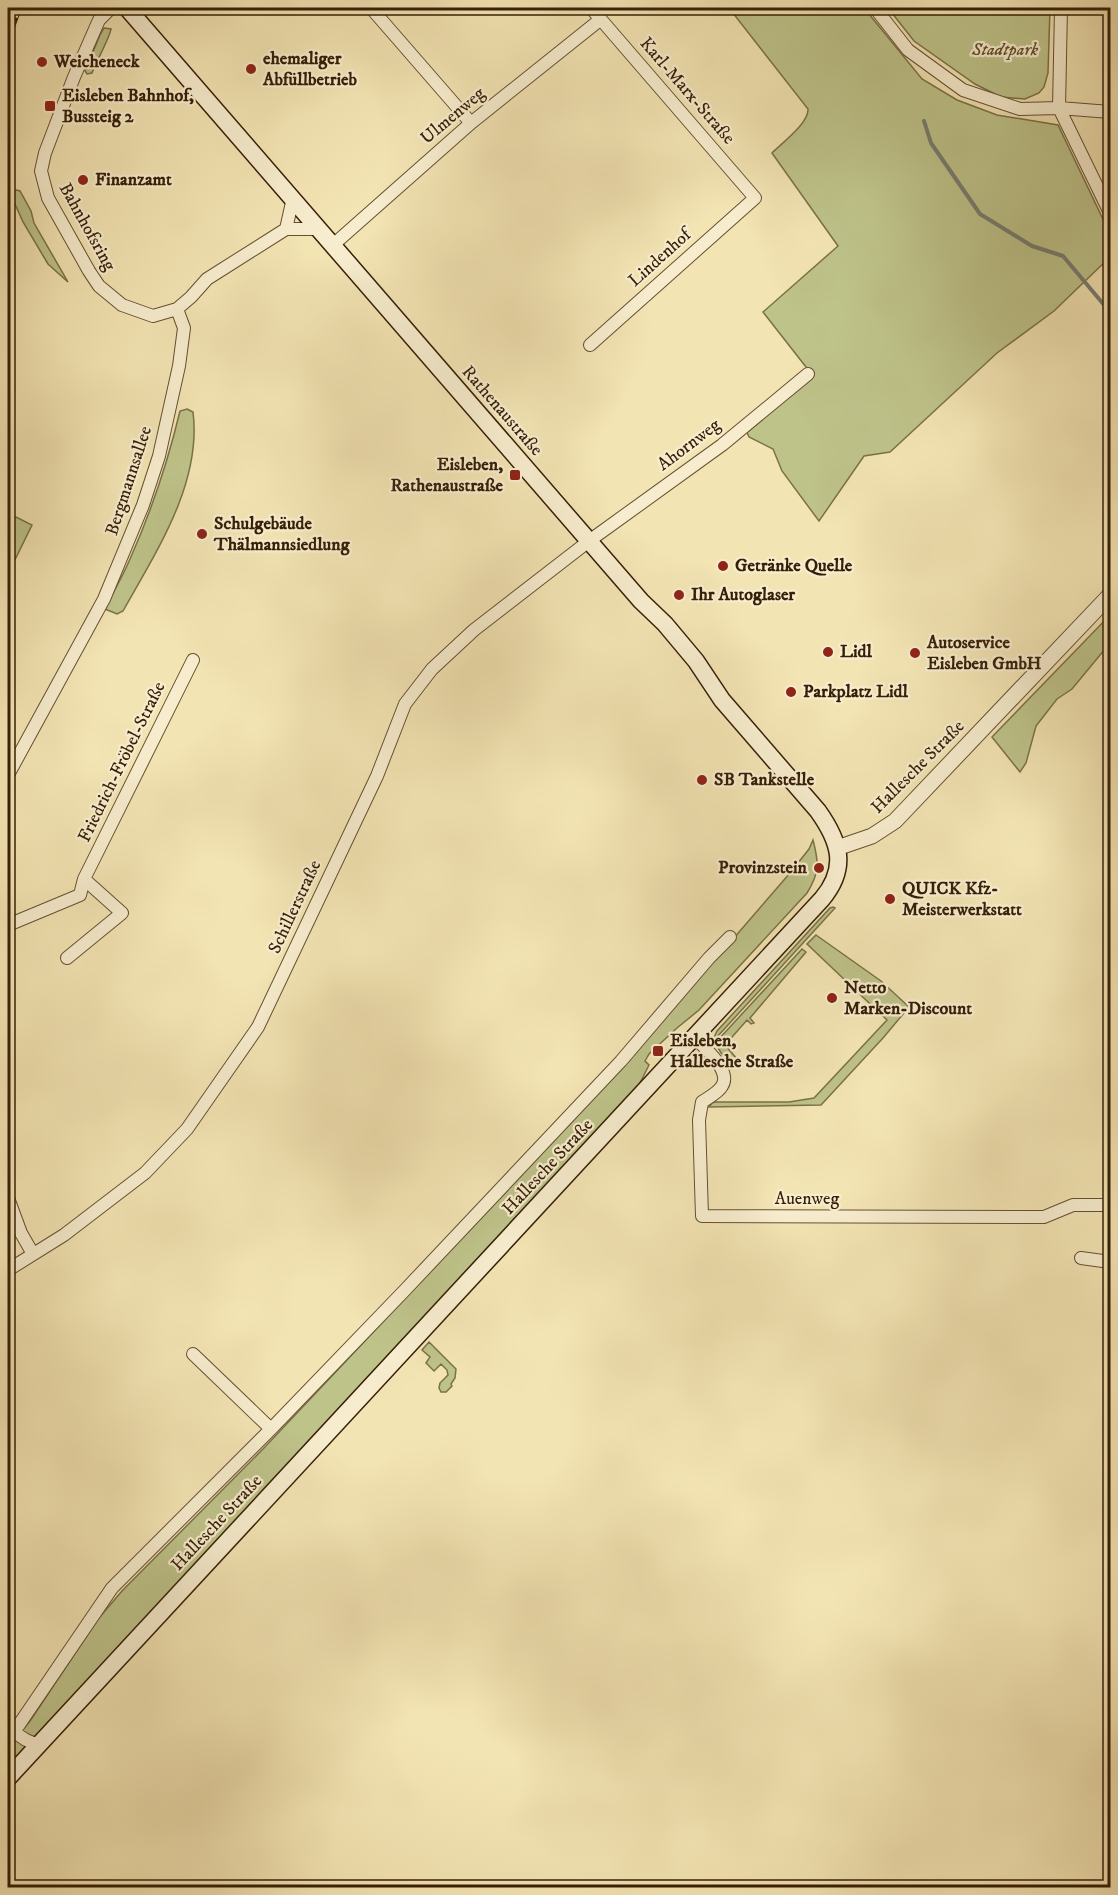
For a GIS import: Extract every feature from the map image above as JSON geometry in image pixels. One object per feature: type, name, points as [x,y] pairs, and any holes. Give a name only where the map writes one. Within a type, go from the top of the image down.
[{"type":"main road","name":"Rathenaustraße","points":[[127,8],[641,602],[665,624],[696,661],[723,700],[811,802],[830,828],[837,848]]},
{"type":"main road","name":"Hallesche Straße","points":[[8,1778],[694,1038],[831,887],[837,870],[837,848]]},
{"type":"street","name":"Bahnhofsring","points":[[111,8],[99,20],[74,77],[42,162],[42,180],[48,198],[99,286],[122,305],[153,316],[177,309]]},
{"type":"street","points":[[371,8],[471,123]]},
{"type":"street","name":"Karl-Marx-Straße","points":[[591,8],[755,198]]},
{"type":"street","points":[[875,8],[908,50],[963,90],[1020,109],[1059,108],[1110,112]]},
{"type":"street","points":[[1061,8],[1059,108],[1110,213]]},
{"type":"street","name":"Ulmenweg","points":[[333,245],[471,123],[601,19]]},
{"type":"street","points":[[285,229],[292,198]]},
{"type":"street","name":"Lindenhof","points":[[590,345],[755,198]]},
{"type":"street","points":[[177,309],[207,279],[285,229],[319,229]]},
{"type":"street","name":"Bergmannsallee","points":[[8,775],[104,599],[143,505],[159,456],[179,366],[184,328],[177,309]]},
{"type":"street","name":"Ahornweg","points":[[589,541],[722,445],[808,374]]},
{"type":"street","name":"Schillerstraße","points":[[8,1270],[64,1235],[145,1173],[187,1129],[258,1027],[377,776],[405,704],[432,669],[474,630],[589,541]]},
{"type":"street","name":"Hallesche Straße","points":[[837,848],[872,836],[895,821],[1110,595]]},
{"type":"street","name":"Friedrich-Fröbel-Straße","points":[[8,925],[80,894],[84,879],[193,660]]},
{"type":"street","points":[[67,958],[122,914],[84,879]]},
{"type":"street","name":"Hallesche Straße","points":[[10,1732],[112,1588],[271,1430],[621,1061],[709,958],[730,937]]},
{"type":"street","name":"Auenweg","points":[[694,1038],[717,1061],[724,1078],[724,1083],[718,1091],[702,1102],[699,1120],[702,1216],[1044,1217],[1073,1205],[1110,1204]]},
{"type":"street","points":[[8,1198],[21,1233],[33,1254]]},
{"type":"street","points":[[1081,1258],[1110,1262]]},
{"type":"street","points":[[193,1354],[271,1430]]},
{"type":"street","points":[[10,1732],[38,1745]]},
{"type":"green space","points":[[729,8],[864,8],[922,79],[957,100],[997,115],[1058,125],[1110,234],[1110,257],[1054,311],[997,353],[890,452],[864,456],[819,521],[782,471],[773,449],[749,437],[746,430],[813,376],[763,312],[838,246],[772,153],[800,126],[808,109]]},
{"type":"green space","name":"Stadtpark","points":[[888,8],[1050,8],[1048,73],[1044,87],[1039,93],[1025,99],[1001,97],[975,84],[914,41]]},
{"type":"green space","points":[[104,28],[111,29],[110,33],[92,73],[87,74],[85,71]]},
{"type":"green space","points":[[20,191],[31,211],[34,223],[68,282],[48,264],[23,222],[10,193]]},
{"type":"green space","points":[[187,409],[193,412],[194,439],[184,491],[149,565],[123,611],[117,614],[105,609],[127,565],[152,505],[180,411]]},
{"type":"green space","points":[[8,513],[32,525],[8,574]]},
{"type":"green space","points":[[1110,615],[1110,643],[1072,689],[1057,699],[1036,726],[1026,763],[1020,772],[992,737]]},
{"type":"green space","points":[[813,840],[817,867],[807,893],[699,1010],[649,1054],[645,1061],[649,1065],[636,1091],[8,1768],[8,1743],[12,1742],[30,1721],[98,1619],[122,1591],[263,1449],[630,1058],[790,873],[809,849]]},
{"type":"green space","points":[[833,907],[835,908],[713,1040],[717,1031]]},
{"type":"green space","points":[[816,935],[881,981],[909,1007],[821,1105],[709,1107],[715,1102],[789,1102],[814,1098],[887,1020],[807,944]]},
{"type":"green space","points":[[802,949],[806,952],[750,1018],[754,1023],[751,1024],[747,1020],[725,1045],[738,1060],[727,1058],[719,1049],[717,1041]]},
{"type":"green space","points":[[429,1342],[456,1369],[452,1386],[446,1392],[441,1392],[439,1388],[440,1383],[448,1375],[447,1370],[441,1364],[434,1371],[426,1363],[430,1357],[422,1350]]},
{"type":"waterway","points":[[912,8],[913,13]]},
{"type":"waterway","points":[[924,121],[931,143],[980,214],[1032,246],[1063,256],[1110,312]]},
{"type":"railway","points":[[8,38],[19,8]]},
{"type":"place","name":"Weicheneck","points":[[42,62]]},
{"type":"place","name":"ehemaliger Abfüllbetrieb","points":[[251,69]]},
{"type":"place","name":"Eisleben Bahnhof, Bussteig 2","points":[[50,106]]},
{"type":"place","name":"Finanzamt","points":[[83,180]]},
{"type":"place","name":"Eisleben, Rathenaustraße","points":[[515,475]]},
{"type":"place","name":"Schulgebäude Thälmannsiedlung","points":[[202,534]]},
{"type":"place","name":"Getränke Quelle","points":[[723,566]]},
{"type":"place","name":"Ihr Autoglaser","points":[[679,595]]},
{"type":"place","name":"Lidl","points":[[828,652]]},
{"type":"place","name":"Autoservice Eisleben GmbH","points":[[915,653]]},
{"type":"place","name":"Parkplatz Lidl","points":[[791,692]]},
{"type":"place","name":"SB Tankstelle","points":[[702,780]]},
{"type":"place","name":"Provinzstein","points":[[819,868]]},
{"type":"place","name":"QUICK Kfz- Meisterwerkstatt","points":[[890,899]]},
{"type":"place","name":"Netto Marken-Discount","points":[[832,998]]},
{"type":"place","name":"Eisleben, Hallesche Straße","points":[[658,1051]]}]
